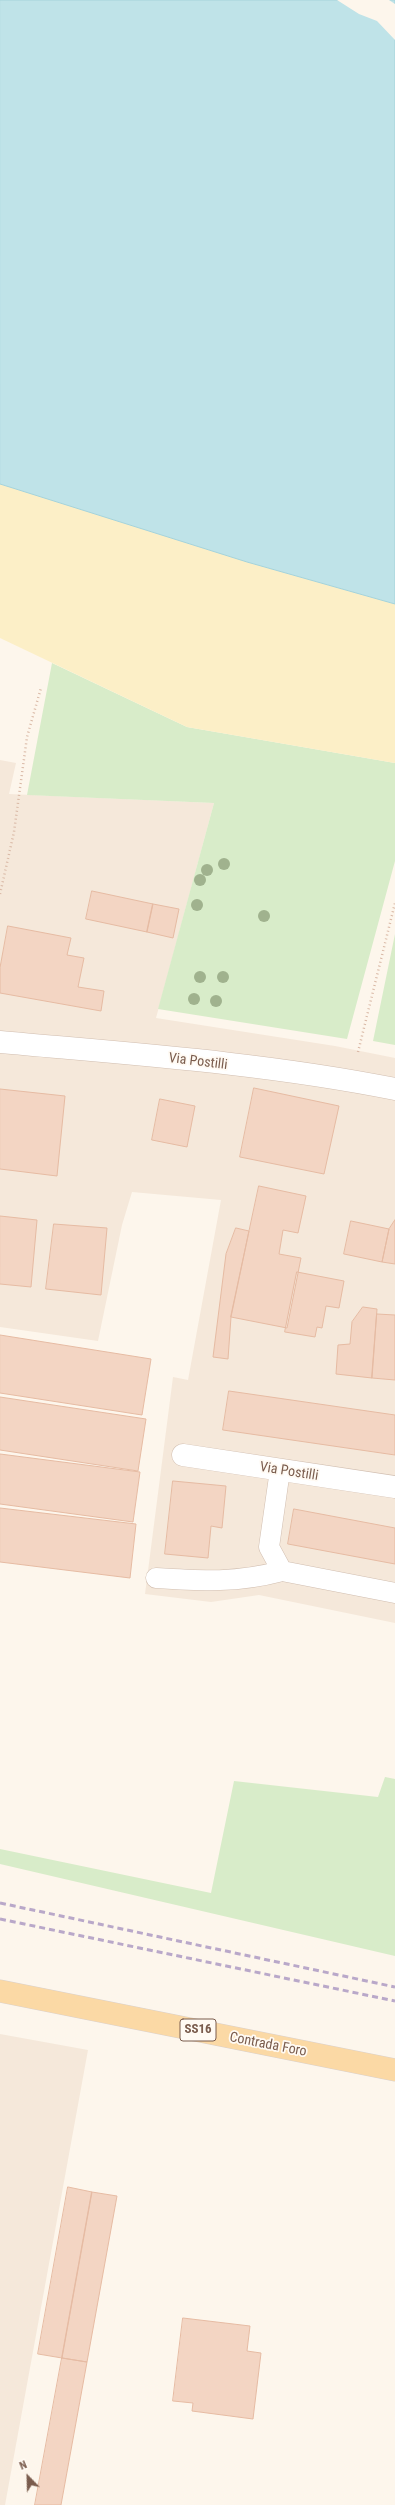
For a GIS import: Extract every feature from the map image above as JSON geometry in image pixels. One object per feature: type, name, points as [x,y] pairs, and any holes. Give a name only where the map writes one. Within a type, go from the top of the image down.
[{"type":"main road","name":"Contrada Foro","points":[[0,1991],[395,2070]]},
{"type":"street","name":"Via Postilli","points":[[0,1042],[155,1057],[350,1081],[395,1090]]},
{"type":"street","name":"Via Postilli","points":[[183,1456],[395,1487]]},
{"type":"lane","points":[[280,1470],[269,1547],[282,1570]]},
{"type":"lane","points":[[156,1578],[205,1581],[252,1579],[282,1570],[395,1593]]},
{"type":"path","points":[[0,894],[14,832],[27,737],[41,688]]},
{"type":"path","points":[[350,1081],[395,903]]},
{"type":"shaded area","points":[[0,760],[16,763],[9,794],[214,803],[156,1018],[335,1046],[395,1058],[395,1623],[259,1595],[211,1602],[145,1594],[173,1377],[188,1380],[221,1200],[132,1192],[122,1225],[98,1341],[0,1327]]},
{"type":"shaded area","points":[[0,2034],[88,2050],[5,2505],[0,2505]]},
{"type":"green space","points":[[52,663],[187,727],[395,763],[395,861],[347,1039],[158,1009],[214,803],[27,795]]},
{"type":"green space","points":[[395,934],[395,1045],[373,1041]]},
{"type":"green space","points":[[385,1777],[395,1779],[395,1956],[0,1864],[0,1849],[211,1893],[234,1781],[378,1797]]},
{"type":"sand","points":[[0,484],[247,562],[395,604],[395,763],[187,727],[0,638]]},
{"type":"water","points":[[0,0],[395,0],[395,604],[247,562],[0,484]]},
{"type":"pier","points":[[337,0],[389,0],[395,4],[395,40],[377,21],[359,14]]},
{"type":"building","points":[[92,891],[153,904],[147,932],[86,919]]},
{"type":"building","points":[[153,904],[179,909],[173,938],[147,932]]},
{"type":"building","points":[[8,926],[71,938],[67,955],[84,958],[78,987],[104,991],[101,1011],[0,993],[0,968]]},
{"type":"building","points":[[254,1088],[339,1106],[324,1174],[240,1157]]},
{"type":"building","points":[[0,1089],[65,1096],[57,1176],[0,1169]]},
{"type":"building","points":[[160,1099],[195,1106],[187,1147],[152,1140]]},
{"type":"building","points":[[259,1186],[306,1196],[298,1233],[283,1230],[279,1254],[301,1258],[287,1328],[231,1317]]},
{"type":"building","points":[[0,1216],[37,1220],[31,1287],[0,1284]]},
{"type":"building","points":[[395,1220],[395,1264],[382,1262],[389,1229]]},
{"type":"building","points":[[351,1221],[389,1229],[382,1262],[344,1254]]},
{"type":"building","points":[[54,1224],[107,1228],[101,1295],[46,1289]]},
{"type":"building","points":[[236,1228],[249,1231],[231,1317],[228,1359],[213,1357],[226,1254]]},
{"type":"building","points":[[297,1272],[344,1281],[339,1308],[326,1306],[322,1328],[317,1327],[315,1337],[285,1332]]},
{"type":"building","points":[[363,1307],[377,1309],[372,1378],[336,1374],[338,1345],[350,1344],[352,1322]]},
{"type":"building","points":[[377,1314],[395,1315],[395,1380],[372,1378]]},
{"type":"building","points":[[0,1335],[151,1359],[142,1415],[0,1393]]},
{"type":"building","points":[[229,1391],[395,1415],[395,1455],[223,1430]]},
{"type":"building","points":[[0,1397],[146,1419],[138,1471],[0,1450]]},
{"type":"building","points":[[0,1454],[140,1472],[133,1522],[0,1504]]},
{"type":"building","points":[[173,1481],[226,1486],[222,1528],[211,1526],[208,1558],[165,1554]]},
{"type":"building","points":[[0,1508],[136,1524],[130,1578],[0,1562]]},
{"type":"building","points":[[294,1509],[395,1528],[395,1564],[288,1544]]},
{"type":"building","points":[[68,2187],[92,2192],[62,2358],[38,2354]]},
{"type":"building","points":[[92,2192],[117,2196],[87,2362],[62,2358]]},
{"type":"building","points":[[183,2318],[250,2326],[247,2351],[261,2353],[253,2419],[192,2411],[193,2403],[173,2401]]},
{"type":"building","points":[[62,2358],[87,2362],[61,2505],[35,2505]]},
{"type":"railway","points":[[0,1903],[395,1987]]},
{"type":"railway","points":[[0,1919],[395,2001]]}]
